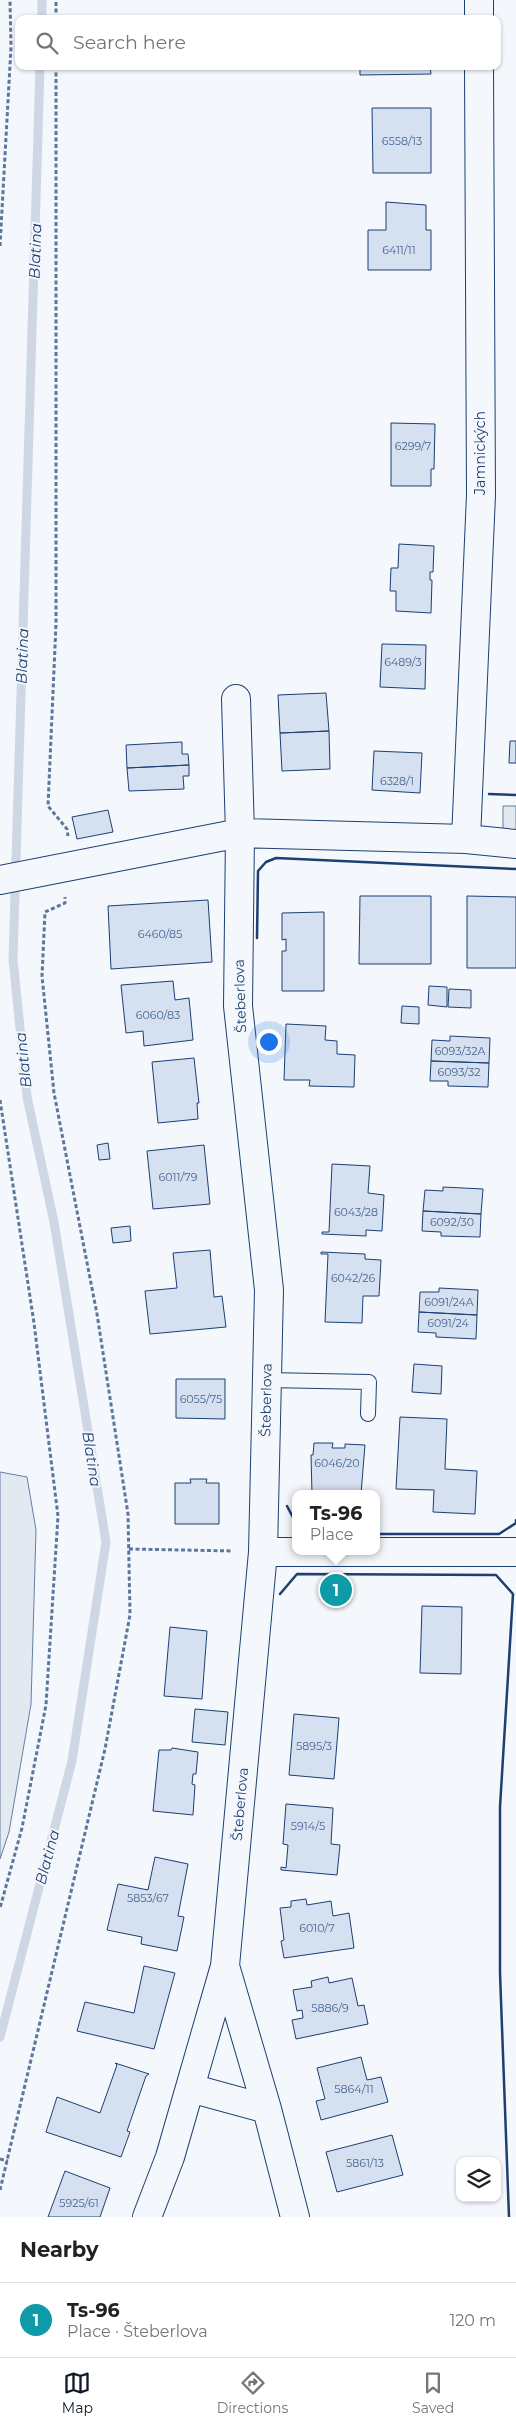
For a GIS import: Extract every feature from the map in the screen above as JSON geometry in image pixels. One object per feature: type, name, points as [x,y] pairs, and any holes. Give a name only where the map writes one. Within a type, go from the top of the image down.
[{"type":"street","points":[[479,0],[479,15]]},
{"type":"street","name":"Jamnických","points":[[466,839],[481,495],[479,70]]},
{"type":"street","name":"Šteberlova","points":[[147,2217],[170,2156],[225,1966],[263,1552],[269,1290],[238,1006],[240,833],[236,698]]},
{"type":"street","points":[[0,880],[240,833],[466,839],[516,844]]},
{"type":"street","points":[[263,1552],[292,1552]]},
{"type":"street","points":[[380,1552],[516,1552]]},
{"type":"street","name":"Šteberlova","points":[[225,1966],[267,2109],[294,2217]]},
{"type":"street","points":[[190,2088],[267,2109]]},
{"type":"lane","points":[[267,1380],[369,1382],[368,1414]]},
{"type":"path","points":[[0,246],[11,48],[10,0]]},
{"type":"path","points":[[56,0],[56,15]]},
{"type":"path","points":[[56,70],[56,624],[48,806],[67,829]]},
{"type":"path","points":[[0,2190],[105,1749],[130,1615],[128,1514],[97,1314],[54,1093],[42,976],[45,912],[64,903]]},
{"type":"path","points":[[0,1100],[34,1323],[58,1516],[46,1705],[22,1828],[0,1908]]},
{"type":"path","points":[[129,1549],[263,1552]]},
{"type":"path","points":[[0,2159],[8,2162]]},
{"type":"shaded area","points":[[503,806],[516,806],[516,830],[503,829]]},
{"type":"shaded area","points":[[0,1472],[27,1477],[36,1530],[31,1704],[9,1832],[0,1859]]},
{"type":"building","points":[[360,70],[430,70],[431,74],[360,75]]},
{"type":"building","points":[[372,108],[431,108],[431,173],[373,173]]},
{"type":"building","points":[[386,202],[426,205],[426,230],[431,230],[431,270],[368,270],[368,230],[386,230]]},
{"type":"building","points":[[391,423],[435,424],[434,469],[431,469],[431,486],[391,486]]},
{"type":"building","points":[[399,544],[434,546],[433,572],[430,572],[430,580],[432,580],[431,613],[396,611],[396,591],[390,591],[391,568],[398,568]]},
{"type":"building","points":[[382,644],[426,645],[425,689],[380,687]]},
{"type":"building","points":[[326,693],[329,731],[280,733],[278,695]]},
{"type":"building","points":[[329,731],[330,769],[282,771],[280,733]]},
{"type":"building","points":[[510,741],[516,741],[516,763],[509,763]]},
{"type":"building","points":[[182,742],[182,754],[188,754],[189,765],[127,768],[126,745]]},
{"type":"building","points":[[374,751],[422,753],[420,793],[372,790]]},
{"type":"building","points":[[189,765],[189,776],[183,776],[184,789],[129,791],[127,768]]},
{"type":"building","points":[[108,810],[113,832],[77,839],[72,817]]},
{"type":"building","points":[[360,896],[431,896],[431,964],[359,964]]},
{"type":"building","points":[[467,896],[516,897],[516,968],[467,968]]},
{"type":"building","points":[[208,900],[212,962],[111,969],[108,906]]},
{"type":"building","points":[[324,912],[324,991],[282,991],[282,951],[286,951],[286,939],[282,940],[282,913]]},
{"type":"building","points":[[173,981],[175,1000],[189,998],[193,1040],[144,1046],[143,1031],[126,1033],[121,985]]},
{"type":"building","points":[[429,986],[447,987],[447,1007],[428,1005]]},
{"type":"building","points":[[449,989],[471,990],[471,1008],[448,1007]]},
{"type":"building","points":[[402,1006],[419,1007],[419,1024],[401,1023]]},
{"type":"building","points":[[286,1024],[326,1026],[325,1040],[337,1041],[337,1054],[355,1055],[354,1087],[309,1086],[310,1080],[284,1080]]},
{"type":"building","points":[[450,1036],[490,1038],[489,1063],[431,1061],[432,1040],[450,1041]]},
{"type":"building","points":[[194,1058],[199,1103],[197,1103],[198,1119],[158,1123],[152,1062]]},
{"type":"building","points":[[431,1061],[489,1063],[488,1087],[448,1086],[448,1081],[430,1081]]},
{"type":"building","points":[[108,1143],[110,1159],[99,1160],[97,1145]]},
{"type":"building","points":[[204,1145],[210,1204],[153,1209],[147,1151]]},
{"type":"building","points":[[332,1164],[370,1166],[368,1193],[384,1195],[382,1231],[366,1230],[366,1236],[322,1234],[322,1232],[329,1232]]},
{"type":"building","points":[[443,1187],[483,1189],[481,1214],[423,1211],[425,1190],[443,1191]]},
{"type":"building","points":[[423,1211],[481,1214],[480,1237],[441,1236],[441,1232],[422,1231]]},
{"type":"building","points":[[130,1226],[131,1241],[113,1243],[111,1228]]},
{"type":"building","points":[[210,1250],[214,1297],[222,1296],[226,1327],[150,1334],[145,1291],[177,1288],[173,1253]]},
{"type":"building","points":[[321,1252],[365,1254],[365,1259],[381,1260],[379,1296],[363,1296],[362,1323],[325,1322],[328,1254],[321,1254]]},
{"type":"building","points":[[439,1288],[478,1290],[477,1315],[419,1312],[420,1292],[439,1292]]},
{"type":"building","points":[[419,1312],[477,1315],[476,1339],[436,1337],[436,1333],[418,1332]]},
{"type":"building","points":[[414,1364],[442,1366],[441,1394],[412,1392]]},
{"type":"building","points":[[176,1379],[225,1379],[225,1419],[176,1418]]},
{"type":"building","points":[[400,1417],[447,1419],[445,1469],[477,1471],[475,1514],[433,1512],[434,1490],[396,1489]]},
{"type":"building","points":[[314,1443],[333,1443],[332,1448],[345,1448],[345,1444],[365,1445],[361,1490],[312,1490],[311,1455],[313,1455]]},
{"type":"building","points":[[190,1479],[207,1479],[206,1483],[219,1483],[219,1524],[175,1524],[175,1483],[191,1483]]},
{"type":"building","points":[[325,1582],[348,1583],[347,1598],[324,1596]]},
{"type":"building","points":[[422,1606],[462,1607],[461,1674],[420,1673]]},
{"type":"building","points":[[170,1627],[207,1631],[202,1699],[164,1696]]},
{"type":"building","points":[[195,1709],[228,1712],[225,1745],[192,1742]]},
{"type":"building","points":[[294,1714],[339,1718],[334,1779],[289,1775]]},
{"type":"building","points":[[172,1748],[198,1752],[196,1774],[193,1774],[192,1784],[195,1785],[193,1815],[153,1811],[159,1750],[171,1750]]},
{"type":"building","points":[[286,1804],[333,1808],[331,1844],[340,1845],[337,1875],[281,1870],[281,1867],[286,1868],[288,1845],[283,1844]]},
{"type":"building","points":[[155,1857],[188,1864],[178,1916],[184,1917],[177,1951],[141,1944],[142,1937],[107,1930],[118,1884],[148,1890]]},
{"type":"building","points":[[306,1899],[307,1905],[331,1901],[333,1916],[349,1913],[354,1948],[284,1958],[281,1941],[284,1940],[280,1908],[291,1907],[291,1901]]},
{"type":"building","points":[[144,1966],[175,1973],[154,2049],[77,2031],[85,2002],[134,2013]]},
{"type":"building","points":[[328,1977],[329,1983],[352,1978],[358,2006],[364,2005],[368,2024],[296,2039],[292,2020],[303,2018],[302,2010],[297,2011],[293,1990],[312,1987],[311,1981]]},
{"type":"building","points":[[361,2057],[367,2080],[381,2077],[388,2102],[321,2120],[316,2101],[325,2099],[317,2068]]},
{"type":"building","points":[[115,2063],[149,2074],[146,2076],[127,2131],[130,2132],[121,2157],[46,2132],[57,2097],[100,2113],[117,2065]]},
{"type":"building","points":[[392,2135],[403,2175],[337,2192],[326,2152]]},
{"type":"building","points":[[65,2171],[110,2188],[100,2217],[48,2217]]},
{"type":"waterway","name":"Blatina","points":[[42,0],[42,15]]},
{"type":"waterway","name":"Blatina","points":[[0,2037],[72,1761],[106,1542],[54,1222],[27,1097],[13,959],[40,70]]},
{"type":"wall","points":[[489,794],[516,795]]},
{"type":"wall","points":[[257,938],[258,871],[266,862],[276,858],[516,869]]},
{"type":"wall","points":[[287,1506],[292,1515]]},
{"type":"wall","points":[[380,1534],[499,1534],[516,1523],[516,1520]]},
{"type":"wall","points":[[280,1594],[297,1574],[496,1575],[513,1594],[500,1807],[500,1973],[509,2217]]},
{"type":"place","name":"Ts-96","points":[[336,1590]]}]
